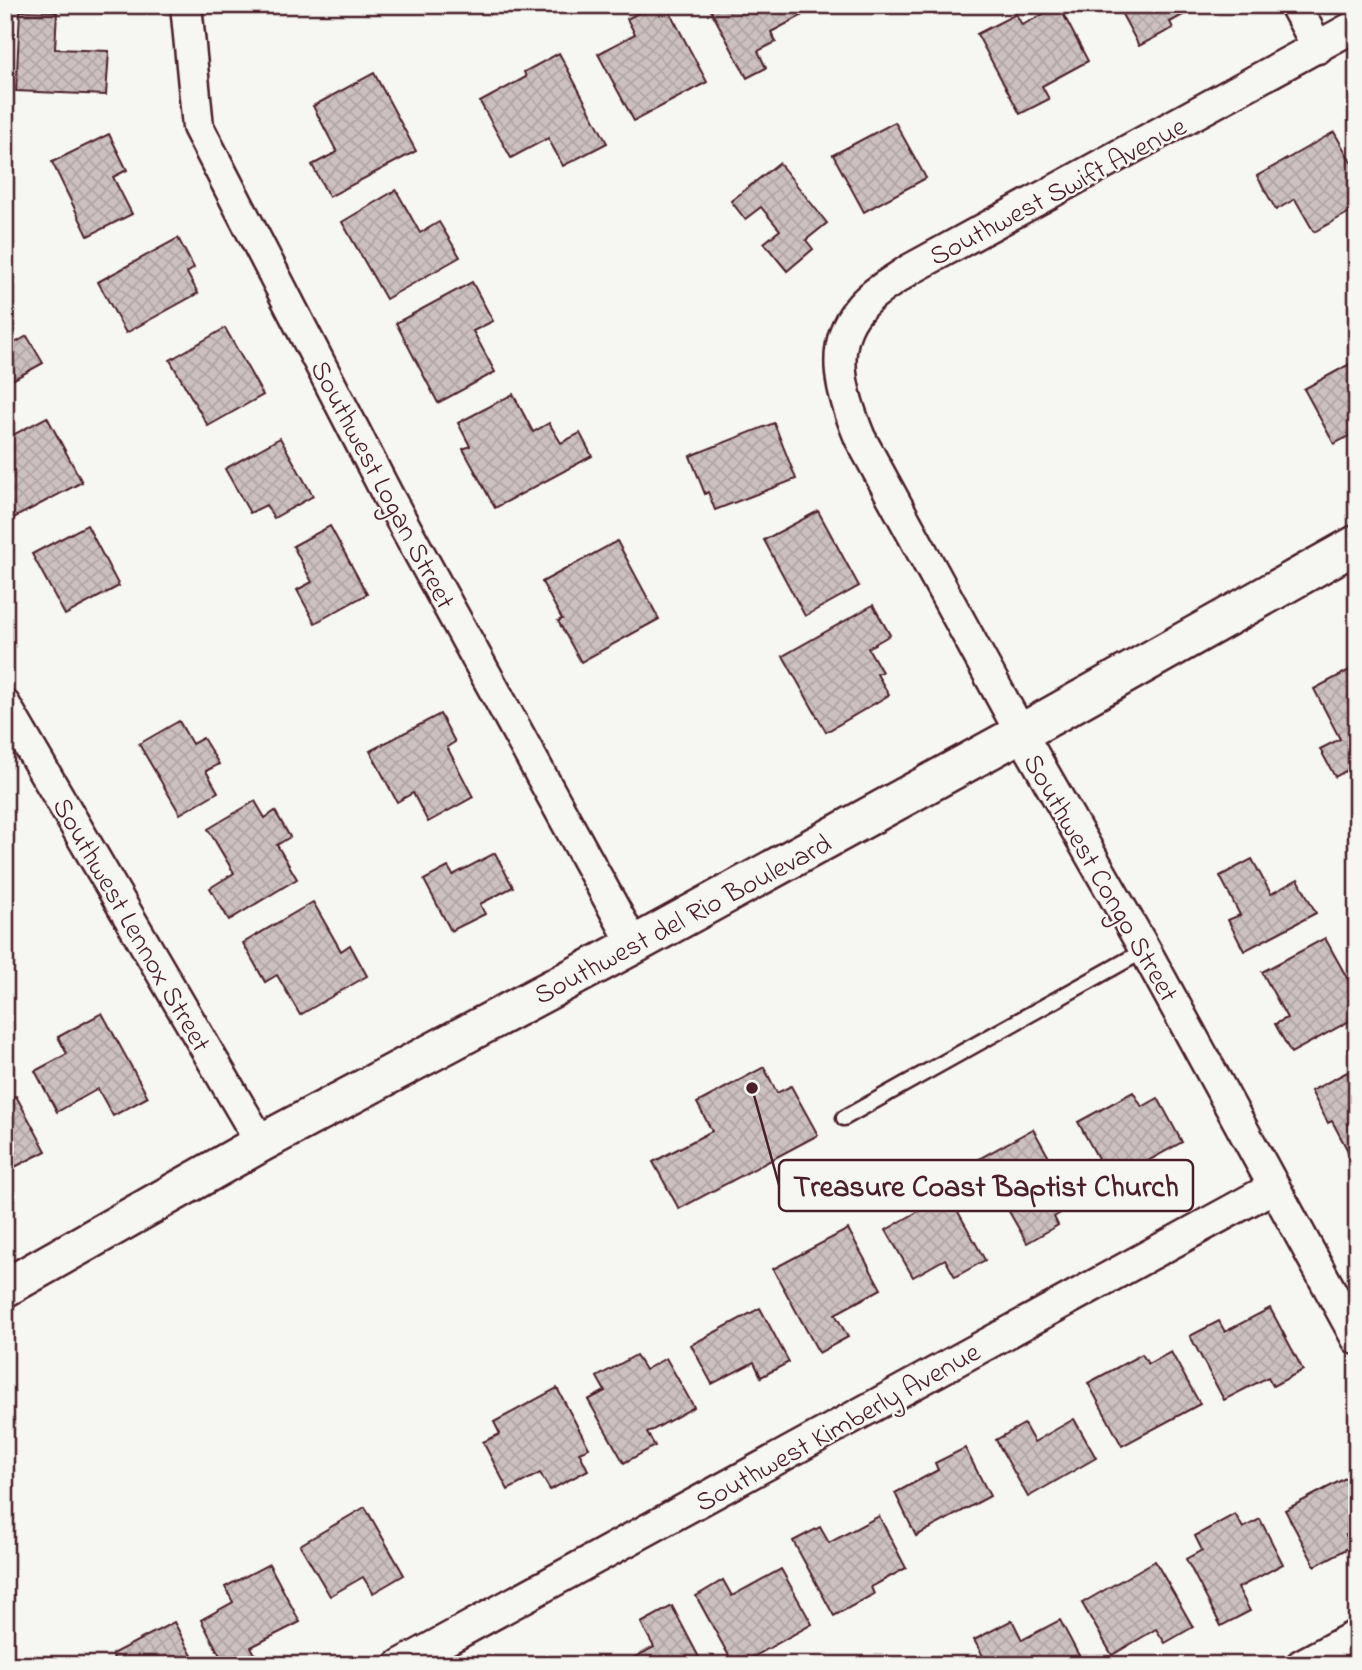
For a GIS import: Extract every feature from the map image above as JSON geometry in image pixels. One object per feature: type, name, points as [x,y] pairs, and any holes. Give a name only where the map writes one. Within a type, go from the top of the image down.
[{"type":"street","name":"Southwest Logan Street","points":[[186,5],[198,127],[388,496],[634,945]]},
{"type":"street","points":[[1295,5],[1318,48]]},
{"type":"street","name":"Southwest Swift Avenue","points":[[850,414],[843,391],[841,350],[846,329],[859,309],[879,291],[909,270],[1357,25]]},
{"type":"street","name":"Southwest Congo Street","points":[[850,414],[866,450],[1021,733],[1145,950],[1357,1339]]},
{"type":"street","name":"Southwest del Rio Boulevard","points":[[5,1288],[261,1143],[634,945],[1021,733],[1357,544]]},
{"type":"street","name":"Southwest Lennox Street","points":[[5,705],[261,1143]]},
{"type":"street","name":"Southwest Kimberly Avenue","points":[[400,1665],[1274,1187]]},
{"type":"street","points":[[1301,1665],[1357,1635]]},
{"type":"lane","points":[[844,1118],[1145,950]]},
{"type":"building","points":[[653,5],[666,5],[707,82],[634,121],[598,54],[635,34],[627,19]]},
{"type":"building","points":[[708,5],[795,5],[801,16],[771,32],[776,42],[758,51],[766,68],[747,78]]},
{"type":"building","points":[[1117,5],[1201,5],[1170,22],[1173,28],[1139,46]]},
{"type":"building","points":[[1059,6],[1088,61],[1042,86],[1049,99],[1020,114],[977,34],[1016,14],[1022,25]]},
{"type":"building","points":[[20,11],[57,12],[55,49],[109,51],[106,95],[16,91]]},
{"type":"building","points":[[559,53],[607,143],[563,166],[548,138],[511,158],[480,102],[526,77],[524,72]]},
{"type":"building","points":[[374,73],[416,151],[329,197],[312,165],[337,152],[313,106]]},
{"type":"building","points":[[895,122],[926,178],[864,212],[833,155]]},
{"type":"building","points":[[1334,132],[1357,172],[1357,208],[1314,232],[1295,199],[1276,210],[1257,176]]},
{"type":"building","points":[[109,134],[127,170],[113,177],[132,214],[88,236],[52,162]]},
{"type":"building","points":[[779,163],[827,223],[806,240],[813,249],[787,271],[764,243],[780,230],[761,207],[745,219],[731,201]]},
{"type":"building","points":[[396,190],[420,233],[439,222],[460,257],[386,299],[342,222]]},
{"type":"building","points":[[178,238],[194,268],[187,273],[198,293],[126,333],[98,282]]},
{"type":"building","points":[[472,282],[493,321],[473,331],[495,372],[438,403],[396,323]]},
{"type":"building","points":[[225,328],[263,395],[208,426],[170,360]]},
{"type":"building","points":[[5,331],[13,344],[27,336],[43,363],[5,384]]},
{"type":"building","points":[[1357,360],[1357,432],[1334,444],[1304,389]]},
{"type":"building","points":[[513,394],[533,432],[549,423],[561,443],[580,433],[592,456],[495,508],[463,449],[470,446],[458,423]]},
{"type":"building","points":[[47,417],[82,482],[10,520],[5,510],[5,439]]},
{"type":"building","points":[[774,423],[796,479],[715,510],[708,492],[705,494],[690,456]]},
{"type":"building","points":[[280,438],[313,496],[274,518],[266,505],[250,513],[225,469]]},
{"type":"building","points":[[818,511],[859,586],[805,616],[764,540]]},
{"type":"building","points":[[87,525],[119,586],[65,615],[32,554]]},
{"type":"building","points":[[330,526],[367,594],[315,623],[297,590],[312,582],[293,546]]},
{"type":"building","points":[[617,541],[659,619],[581,662],[558,621],[562,619],[542,582]]},
{"type":"building","points":[[873,605],[890,635],[868,648],[882,672],[877,674],[889,695],[826,732],[783,656]]},
{"type":"building","points":[[1357,666],[1357,765],[1335,777],[1320,749],[1340,739],[1314,689]]},
{"type":"building","points":[[440,714],[455,742],[447,747],[473,797],[428,822],[413,793],[397,802],[370,751]]},
{"type":"building","points":[[179,721],[192,744],[203,738],[219,764],[206,771],[218,792],[180,814],[139,744]]},
{"type":"building","points":[[1357,793],[1357,808],[1350,797]]},
{"type":"building","points":[[255,801],[265,818],[275,811],[290,837],[277,845],[297,879],[229,920],[210,888],[234,873],[208,829]]},
{"type":"building","points":[[495,853],[513,887],[480,904],[485,914],[451,931],[424,880],[448,867],[453,875]]},
{"type":"building","points":[[1252,859],[1271,894],[1298,879],[1316,913],[1244,951],[1228,920],[1240,915],[1220,876]]},
{"type":"building","points":[[313,902],[341,951],[350,945],[367,976],[300,1015],[277,975],[265,982],[243,943]]},
{"type":"building","points":[[1325,938],[1357,996],[1357,1017],[1291,1053],[1275,1024],[1287,1018],[1262,972]]},
{"type":"building","points":[[102,1013],[148,1097],[113,1116],[98,1089],[57,1112],[35,1071],[67,1054],[58,1037]]},
{"type":"building","points":[[764,1067],[777,1093],[791,1086],[818,1135],[679,1209],[653,1162],[712,1131],[697,1103]]},
{"type":"building","points":[[1357,1067],[1356,1166],[1332,1121],[1328,1123],[1311,1091]]},
{"type":"building","points":[[1133,1092],[1142,1107],[1158,1098],[1182,1142],[1139,1166],[1145,1178],[1117,1193],[1078,1122]]},
{"type":"building","points":[[16,1096],[46,1151],[5,1172],[5,1101]]},
{"type":"building","points":[[1033,1129],[1075,1204],[1054,1217],[1058,1225],[1027,1243],[979,1159]]},
{"type":"building","points":[[948,1194],[985,1260],[955,1277],[945,1259],[913,1277],[886,1230]]},
{"type":"building","points":[[848,1229],[881,1289],[835,1314],[848,1337],[819,1353],[773,1269]]},
{"type":"building","points":[[760,1308],[789,1362],[761,1377],[754,1362],[712,1384],[691,1345]]},
{"type":"building","points":[[1270,1308],[1303,1370],[1273,1386],[1268,1377],[1224,1400],[1190,1336],[1219,1321],[1225,1332]]},
{"type":"building","points":[[1171,1352],[1200,1404],[1122,1446],[1088,1383],[1142,1354],[1148,1364]]},
{"type":"building","points":[[636,1355],[645,1370],[666,1358],[694,1407],[647,1433],[655,1446],[624,1463],[588,1400],[605,1391],[597,1377]]},
{"type":"building","points":[[557,1388],[589,1448],[579,1452],[588,1470],[550,1490],[540,1473],[508,1490],[483,1442],[500,1434],[494,1422]]},
{"type":"building","points":[[1074,1419],[1096,1458],[1028,1497],[996,1440],[1024,1424],[1034,1442]]},
{"type":"building","points":[[965,1448],[990,1496],[916,1536],[895,1493],[938,1470],[935,1463]]},
{"type":"building","points":[[1357,1472],[1357,1529],[1346,1535],[1352,1546],[1315,1566],[1285,1510]]},
{"type":"building","points":[[365,1507],[404,1575],[373,1593],[363,1577],[330,1596],[300,1545]]},
{"type":"building","points":[[1235,1514],[1243,1528],[1260,1519],[1283,1564],[1238,1588],[1250,1611],[1221,1626],[1186,1559],[1202,1550],[1195,1536]]},
{"type":"building","points":[[879,1516],[906,1568],[871,1587],[874,1594],[834,1616],[793,1541],[820,1527],[829,1543]]},
{"type":"building","points":[[1155,1561],[1193,1627],[1165,1643],[1156,1629],[1112,1655],[1082,1603]]},
{"type":"building","points":[[269,1564],[300,1622],[251,1647],[259,1661],[252,1665],[225,1665],[201,1620],[233,1602],[225,1587]]},
{"type":"building","points":[[781,1569],[812,1624],[739,1665],[734,1665],[696,1596],[723,1580],[732,1596]]},
{"type":"building","points":[[672,1606],[703,1665],[620,1665],[654,1647],[641,1623]]},
{"type":"building","points":[[1012,1620],[1022,1640],[1060,1620],[1084,1665],[988,1665],[974,1640]]},
{"type":"building","points":[[174,1622],[197,1665],[117,1665],[112,1654]]},
{"type":"place","name":"Treasure Coast Baptist Church","points":[[752,1088]]}]
